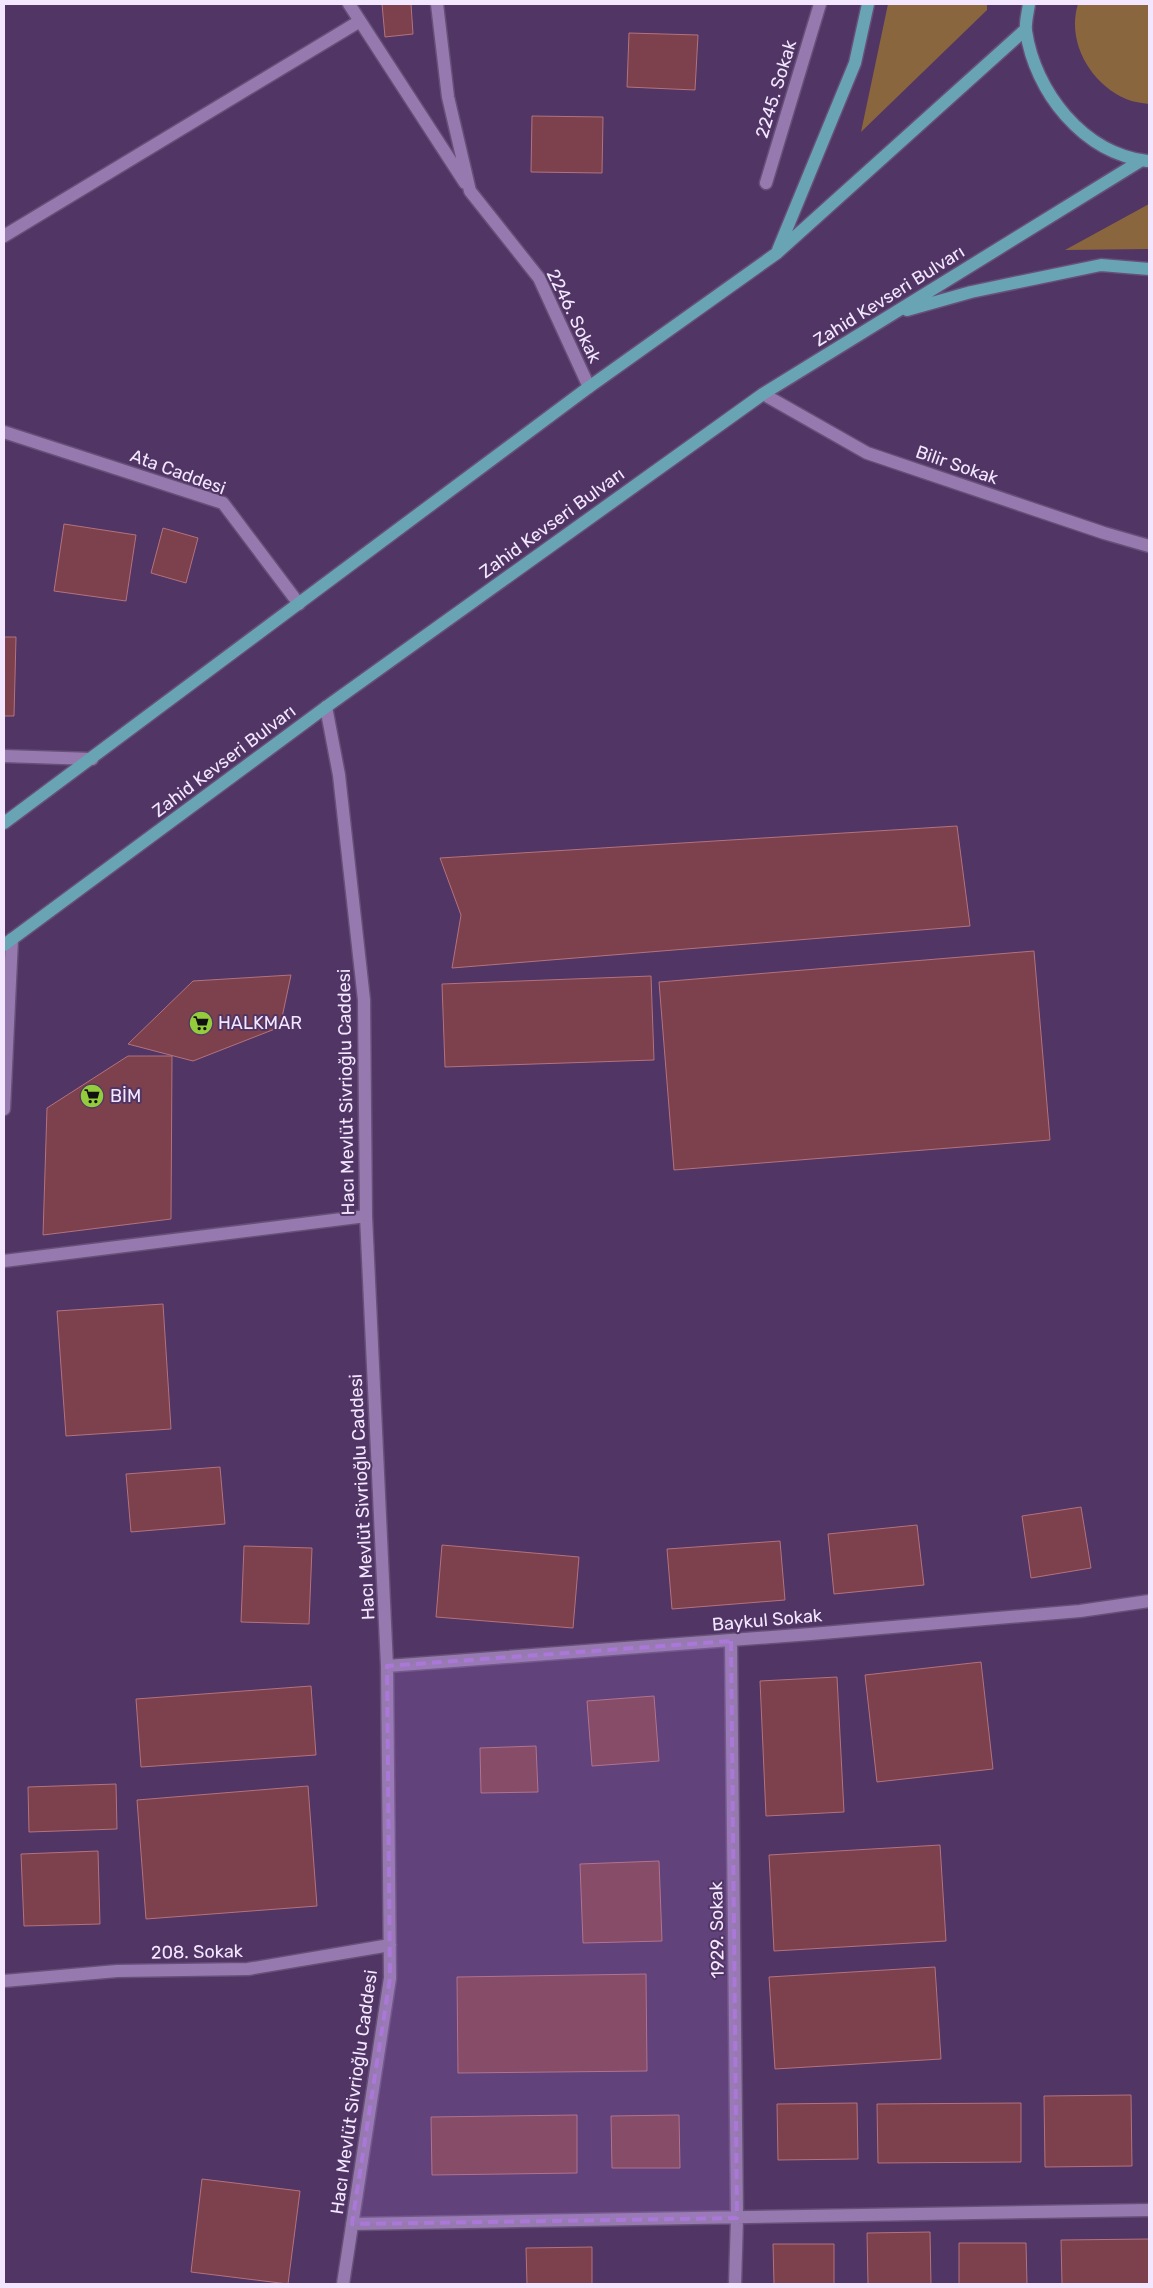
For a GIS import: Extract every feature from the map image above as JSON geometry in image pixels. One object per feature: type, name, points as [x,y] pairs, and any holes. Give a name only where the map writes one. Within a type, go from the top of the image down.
[{"type":"main road","points":[[777,253],[855,63],[868,4]]},
{"type":"main road","points":[[1029,4],[1026,29],[1041,82],[1066,118],[1100,145],[1146,161]]},
{"type":"main road","points":[[4,823],[589,387],[777,253],[1026,29]]},
{"type":"main road","name":"Zahid Kevseri Bulvarı","points":[[8,942],[326,706],[763,394],[1146,161]]},
{"type":"main road","points":[[890,315],[971,292],[1101,265],[1149,269]]},
{"type":"street","name":"2246. Sokak","points":[[349,4],[470,191],[539,278],[589,387]]},
{"type":"street","name":"2246. Sokak","points":[[437,4],[448,96],[470,191]]},
{"type":"street","name":"2245. Sokak","points":[[766,183],[820,4]]},
{"type":"street","points":[[4,236],[360,21]]},
{"type":"street","name":"Bilir Sokak","points":[[763,394],[867,452],[1104,534],[1149,546]]},
{"type":"street","name":"Ata Caddesi","points":[[4,432],[223,503],[300,604]]},
{"type":"street","name":"Hacı Mevlüt Sivrioğlu Caddesi","points":[[326,706],[339,775],[364,1000],[366,1216],[387,1666],[390,1978],[343,2284]]},
{"type":"street","points":[[4,756],[92,759]]},
{"type":"street","points":[[4,1109],[8,942]]},
{"type":"street","points":[[4,1261],[366,1216]]},
{"type":"street","name":"Baykul Sokak","points":[[387,1666],[731,1641],[1080,1611],[1149,1601]]},
{"type":"street","name":"1929. Sokak","points":[[731,1641],[737,2218],[735,2284]]},
{"type":"street","name":"208. Sokak","points":[[4,1981],[117,1971],[248,1970],[390,1945]]},
{"type":"street","points":[[352,2224],[1149,2210]]},
{"type":"highlighted area","points":[[731,1641],[737,2218],[352,2224],[390,1978],[387,1666]]},
{"type":"shaded area","points":[[888,4],[987,4],[987,10],[861,132]]},
{"type":"shaded area","points":[[1078,4],[1149,4],[1149,104],[1129,100],[1113,92],[1092,72],[1084,60],[1076,33],[1075,18]]},
{"type":"shaded area","points":[[1149,204],[1149,249],[1065,250]]},
{"type":"building","points":[[382,4],[411,4],[413,34],[385,37]]},
{"type":"building","points":[[629,33],[698,35],[695,90],[627,87]]},
{"type":"building","points":[[532,116],[603,117],[602,173],[531,172]]},
{"type":"building","points":[[64,524],[136,535],[126,601],[54,591]]},
{"type":"building","points":[[163,528],[198,538],[186,583],[151,573]]},
{"type":"building","points":[[4,637],[16,637],[14,716],[4,716]]},
{"type":"building","points":[[957,826],[970,926],[452,968],[461,915],[440,858]]},
{"type":"building","points":[[1034,951],[1050,1140],[674,1170],[659,982]]},
{"type":"building","points":[[291,975],[280,1027],[193,1061],[128,1044],[193,981]]},
{"type":"building","points":[[651,976],[654,1060],[445,1067],[442,984]]},
{"type":"building","points":[[128,1056],[172,1056],[171,1219],[43,1235],[47,1108]]},
{"type":"building","points":[[163,1304],[171,1429],[66,1436],[57,1311]]},
{"type":"building","points":[[220,1467],[225,1524],[131,1532],[126,1474]]},
{"type":"building","points":[[1081,1507],[1091,1568],[1031,1578],[1022,1516]]},
{"type":"building","points":[[917,1525],[924,1585],[834,1594],[828,1534]]},
{"type":"building","points":[[780,1541],[785,1600],[672,1609],[667,1549]]},
{"type":"building","points":[[442,1545],[579,1557],[573,1628],[436,1617]]},
{"type":"building","points":[[244,1546],[312,1548],[309,1624],[241,1622]]},
{"type":"building","points":[[981,1662],[993,1769],[877,1782],[865,1675]]},
{"type":"building","points":[[837,1677],[844,1812],[766,1816],[760,1681]]},
{"type":"building","points":[[311,1686],[316,1755],[141,1767],[136,1699]]},
{"type":"building","points":[[654,1696],[659,1761],[592,1766],[587,1701]]},
{"type":"building","points":[[536,1746],[538,1792],[481,1793],[480,1748]]},
{"type":"building","points":[[116,1784],[117,1829],[29,1832],[28,1787]]},
{"type":"building","points":[[308,1786],[317,1906],[146,1919],[137,1800]]},
{"type":"building","points":[[940,1845],[946,1941],[774,1951],[769,1855]]},
{"type":"building","points":[[98,1851],[100,1924],[24,1926],[21,1854]]},
{"type":"building","points":[[659,1861],[662,1941],[583,1943],[580,1864]]},
{"type":"building","points":[[935,1967],[941,2059],[775,2069],[769,1977]]},
{"type":"building","points":[[646,1974],[647,2071],[458,2073],[457,1977]]},
{"type":"building","points":[[1131,2095],[1132,2166],[1045,2167],[1044,2096]]},
{"type":"building","points":[[857,2103],[858,2159],[778,2160],[777,2104]]},
{"type":"building","points":[[1021,2103],[1021,2162],[878,2163],[877,2104]]},
{"type":"building","points":[[577,2115],[577,2173],[432,2175],[431,2117]]},
{"type":"building","points":[[679,2115],[680,2168],[612,2168],[611,2116]]},
{"type":"building","points":[[202,2179],[300,2191],[288,2284],[191,2272]]},
{"type":"building","points":[[930,2232],[931,2284],[868,2284],[867,2233]]},
{"type":"building","points":[[1149,2239],[1149,2284],[1062,2284],[1061,2240]]},
{"type":"building","points":[[959,2243],[1026,2243],[1027,2284],[959,2284]]},
{"type":"building","points":[[773,2244],[834,2244],[834,2284],[774,2284]]},
{"type":"building","points":[[592,2247],[592,2284],[527,2284],[526,2248]]},
{"type":"place","name":"HALKMAR","points":[[201,1023]]},
{"type":"place","name":"BİM","points":[[92,1096]]}]
